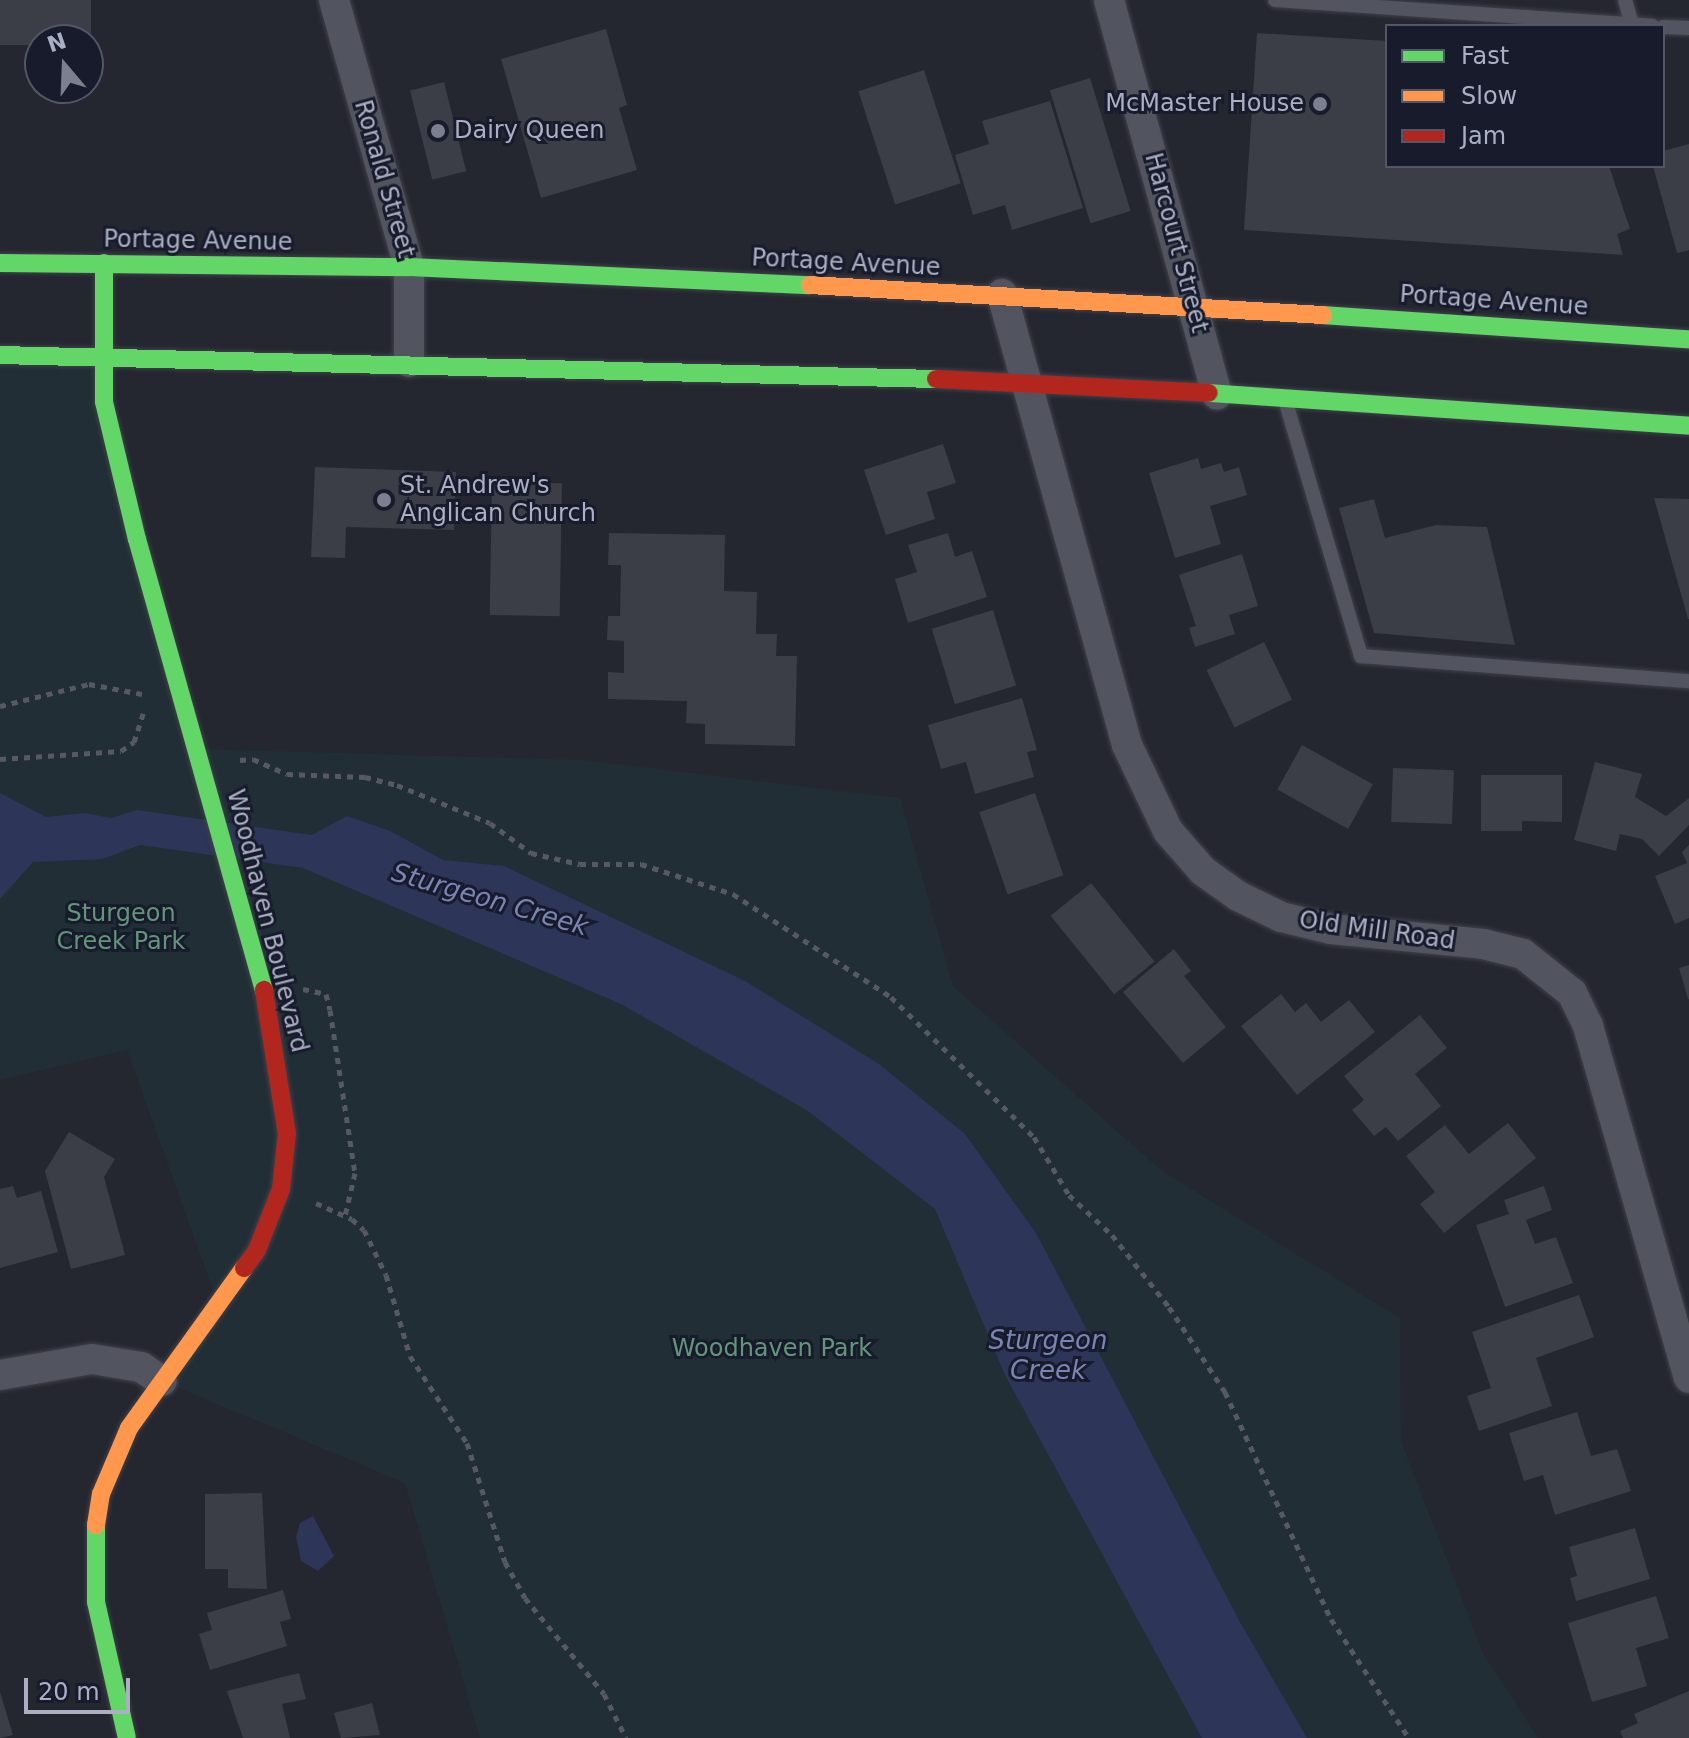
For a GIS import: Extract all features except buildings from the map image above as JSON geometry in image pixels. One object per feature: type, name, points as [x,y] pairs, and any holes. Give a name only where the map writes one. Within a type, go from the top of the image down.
[{"type":"main road","name":"Portage Avenue","points":[[0,263],[409,267],[1002,294],[1689,339]]},
{"type":"main road","name":"Woodhaven Boulevard","points":[[104,263],[104,402],[262,980],[285,1105],[287,1159],[281,1189],[257,1250],[162,1381],[111,1465],[95,1522],[96,1602],[127,1738]]},
{"type":"main road","points":[[0,355],[409,362],[1026,381],[1689,426]]},
{"type":"street","name":"Ronald Street","points":[[334,0],[409,267],[409,362]]},
{"type":"street","name":"Harcourt Street","points":[[1109,0],[1217,394]]},
{"type":"street","name":"Old Mill Road","points":[[1002,294],[1127,745],[1168,831],[1203,871],[1238,896],[1281,917],[1331,929],[1483,944],[1523,954],[1562,983],[1588,1026],[1689,1378]]},
{"type":"street","points":[[0,1375],[92,1359],[141,1367],[162,1381]]},
{"type":"lane","points":[[1275,0],[1618,24]]},
{"type":"lane","points":[[1625,0],[1632,24]]},
{"type":"lane","points":[[1665,27],[1689,28]]},
{"type":"lane","points":[[1284,399],[1361,656],[1689,681]]},
{"type":"path","points":[[0,706],[89,684],[150,696],[134,742],[121,751],[0,759]]},
{"type":"path","points":[[234,761],[253,759],[287,774],[365,777],[397,785],[490,823],[531,853],[580,864],[641,864],[733,894],[858,971],[891,997],[1034,1137],[1069,1195],[1112,1235],[1169,1307],[1225,1392],[1331,1619],[1409,1738]]},
{"type":"path","points":[[303,989],[326,994],[330,1010],[355,1173],[345,1216]]},
{"type":"path","points":[[281,1189],[345,1216],[364,1230],[374,1248],[410,1356],[467,1443],[505,1562],[525,1598],[604,1694],[626,1738]]},
{"type":"green space","name":"Woodhaven Park","points":[[0,355],[105,357],[197,749],[584,760],[900,798],[953,986],[1162,1171],[1400,1318],[1401,1441],[1483,1653],[1538,1738],[480,1738],[405,1483],[162,1381],[219,1307],[127,1050],[0,1080]]},
{"type":"water","name":"Sturgeon Creek","points":[[0,793],[46,817],[85,813],[111,818],[137,810],[312,835],[347,816],[390,831],[443,860],[504,866],[745,981],[879,1064],[965,1134],[1036,1233],[1241,1624],[1307,1738],[1202,1738],[1005,1375],[935,1209],[808,1111],[621,1004],[303,868],[140,845],[102,859],[33,862],[0,899]]},
{"type":"water","points":[[313,1516],[334,1556],[318,1571],[301,1561],[296,1537],[300,1523]]},
{"type":"traffic: fast","points":[[0,263],[409,267],[810,285]]},
{"type":"traffic: fast","points":[[104,263],[104,402],[137,539],[264,990]]},
{"type":"traffic: fast","points":[[1323,315],[1689,339]]},
{"type":"traffic: fast","points":[[0,355],[936,379]]},
{"type":"traffic: fast","points":[[1209,393],[1689,426]]},
{"type":"traffic: fast","points":[[96,1525],[96,1602],[127,1738]]},
{"type":"traffic: slow","points":[[810,285],[1323,315]]},
{"type":"traffic: slow","points":[[96,1525],[101,1494],[129,1428],[244,1268]]},
{"type":"traffic: jam","points":[[936,379],[1209,393]]},
{"type":"traffic: jam","points":[[244,1268],[257,1250],[281,1189],[287,1134],[264,990]]},
{"type":"place","name":"McMaster House","points":[[1320,104]]},
{"type":"place","name":"Dairy Queen","points":[[438,131]]},
{"type":"place","name":"St. Andrew's Anglican Church","points":[[384,500]]},
{"type":"park label","name":"Sturgeon Creek Park","points":[[121,928]]}]
